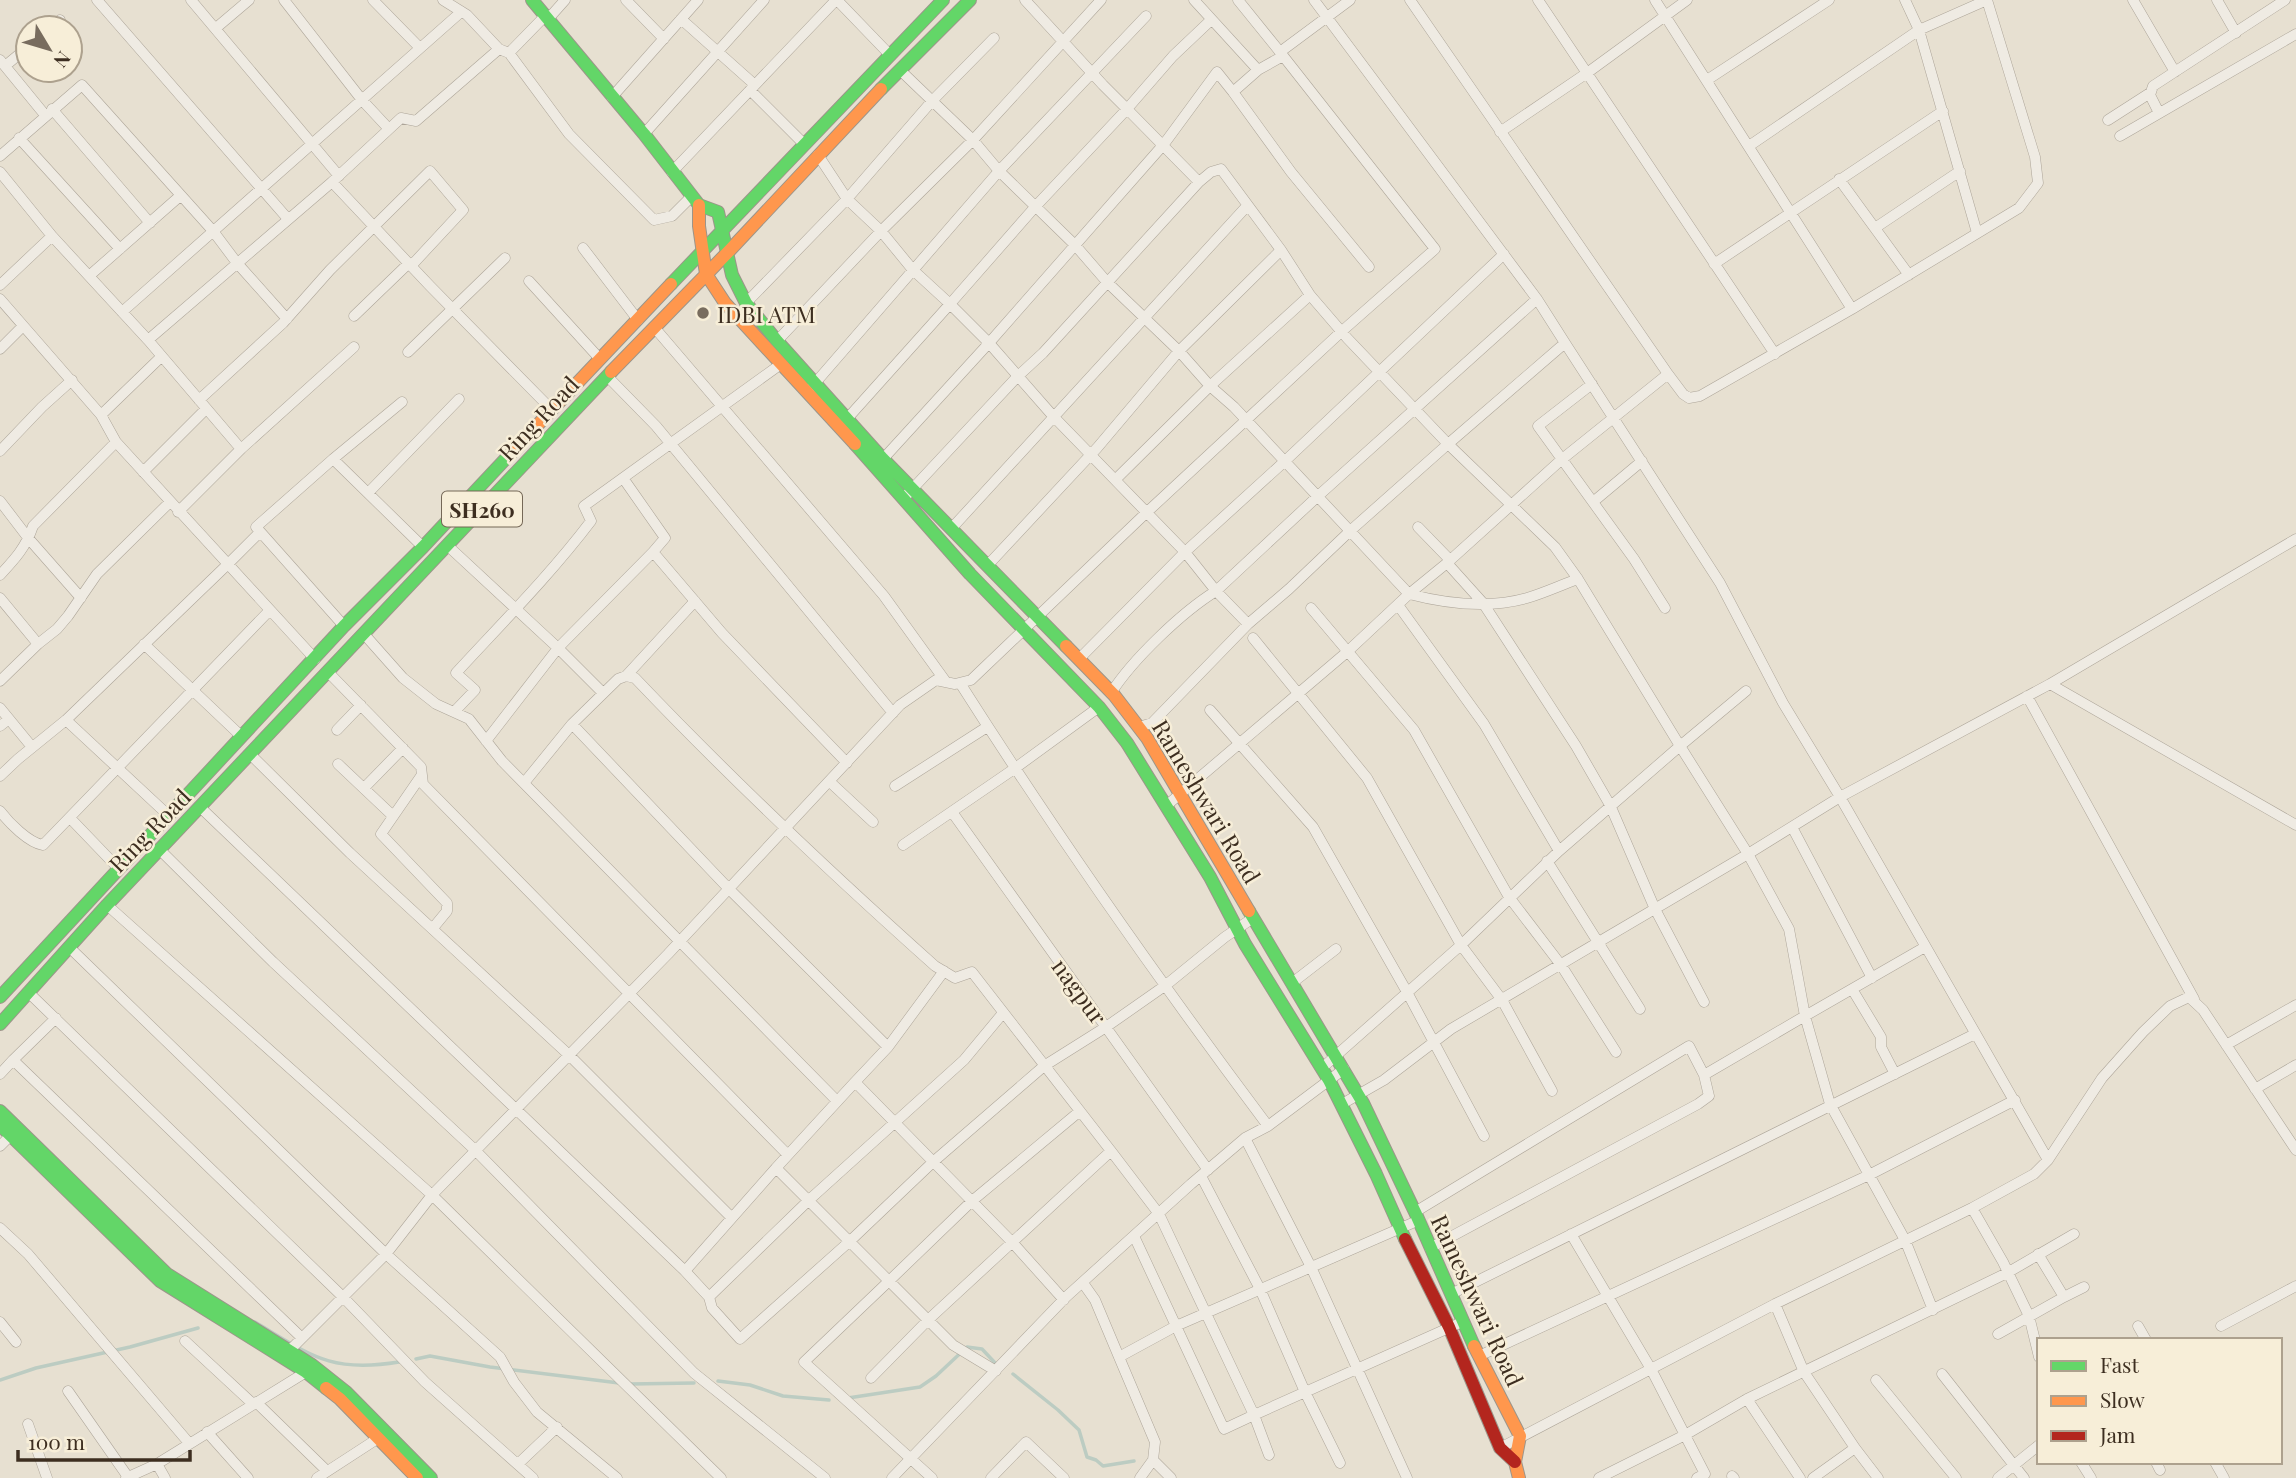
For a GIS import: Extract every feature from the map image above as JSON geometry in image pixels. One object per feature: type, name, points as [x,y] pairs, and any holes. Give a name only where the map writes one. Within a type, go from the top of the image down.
[{"type":"main road","points":[[532,0],[696,200],[718,212],[722,232]]},
{"type":"main road","name":"Ring Road","points":[[0,997],[344,626],[423,547],[943,0]]},
{"type":"main road","name":"Ring Road","points":[[0,1024],[159,849],[607,376],[970,0]]},
{"type":"main road","points":[[696,200],[706,274],[724,303],[781,364],[811,388],[903,499],[1024,631],[1099,706],[1127,743],[1210,877],[1237,928],[1342,1104],[1449,1327],[1500,1448],[1515,1473]]},
{"type":"main road","name":"Rameshwari Road","points":[[722,232],[732,275],[746,303],[778,341],[811,388],[846,420],[1079,659],[1139,727],[1359,1095],[1462,1322],[1520,1437]]},
{"type":"main road","points":[[0,1111],[167,1273],[287,1355],[340,1399],[417,1478]]},
{"type":"main road","points":[[0,1125],[160,1281],[287,1355],[312,1365],[346,1392],[431,1478]]},
{"type":"main road","points":[[1515,1473],[1520,1437]]},
{"type":"street","points":[[191,0],[312,144],[375,228],[552,410]]},
{"type":"street","points":[[216,28],[249,0]]},
{"type":"street","points":[[373,0],[421,48]]},
{"type":"street","points":[[443,0],[461,12],[504,51],[569,134],[654,220],[671,216],[696,200]]},
{"type":"street","points":[[148,340],[336,179],[401,118],[416,121],[565,0]]},
{"type":"street","points":[[612,97],[698,0]]},
{"type":"street","points":[[644,134],[764,0]]},
{"type":"street","points":[[672,172],[836,0],[890,55]]},
{"type":"street","points":[[1025,0],[1199,181]]},
{"type":"street","points":[[778,341],[881,231],[973,140],[1101,0]]},
{"type":"street","points":[[1194,0],[1258,71]]},
{"type":"street","points":[[287,1355],[386,1254],[432,1195],[679,943],[900,705],[936,680],[960,683],[971,680],[1246,420],[1435,249],[1238,0]]},
{"type":"street","points":[[1314,0],[1537,299],[1720,583],[1783,703],[1840,797],[2048,1160]]},
{"type":"street","points":[[1233,92],[1350,0]]},
{"type":"street","points":[[1410,0],[1668,374],[1689,398],[1700,396],[1775,354],[2019,208],[2038,183],[2035,156],[1987,0],[1919,30],[1749,146]]},
{"type":"street","points":[[1538,0],[1775,354]]},
{"type":"street","points":[[1654,0],[1853,309]]},
{"type":"street","points":[[1500,132],[1687,0]]},
{"type":"street","points":[[1707,79],[1829,0]]},
{"type":"street","points":[[1905,0],[1919,30],[1977,233]]},
{"type":"street","points":[[2133,0],[2175,72]]},
{"type":"street","points":[[2217,0],[2236,33]]},
{"type":"street","points":[[2108,120],[2150,93],[2153,86],[2285,0]]},
{"type":"street","points":[[99,1],[288,219]]},
{"type":"street","points":[[629,1],[664,38]]},
{"type":"street","points":[[289,2],[362,100],[389,129]]},
{"type":"street","points":[[122,312],[461,12]]},
{"type":"street","points":[[811,388],[999,171],[1146,16]]},
{"type":"street","points":[[681,19],[718,52],[805,145]]},
{"type":"street","points":[[846,420],[1035,207],[1173,56],[1211,20]]},
{"type":"street","points":[[2120,136],[2296,34]]},
{"type":"street","points":[[746,303],[847,198],[932,101],[995,38]]},
{"type":"street","points":[[0,80],[5,66],[150,223]]},
{"type":"street","points":[[900,70],[973,140],[999,171],[1075,245],[1107,282],[1179,351],[1409,594],[1445,603],[1498,604],[1526,598],[1578,579]]},
{"type":"street","points":[[883,459],[1164,144],[1217,72],[1291,172],[1369,267]]},
{"type":"street","points":[[0,156],[82,85],[213,231],[237,263],[287,319]]},
{"type":"street","points":[[2150,93],[2159,113]]},
{"type":"street","points":[[1714,264],[1942,111]]},
{"type":"street","points":[[19,138],[120,249]]},
{"type":"street","points":[[818,155],[847,198],[881,231],[913,270],[989,343],[1053,416],[1185,552],[1216,591],[1248,624]]},
{"type":"street","points":[[903,499],[1017,377],[1043,353],[1199,181],[1211,172],[1221,169],[1281,250],[1310,295],[1341,332],[1448,444],[1555,547],[1578,579],[1748,854],[1789,929],[1805,1017],[1830,1104],[1905,1240],[1933,1310]]},
{"type":"street","points":[[199,400],[287,319],[330,270],[430,171],[463,210],[410,265],[354,316]]},
{"type":"street","points":[[1875,228],[1960,171]]},
{"type":"street","points":[[0,172],[52,236],[148,340],[241,449]]},
{"type":"street","points":[[1839,179],[1909,275]]},
{"type":"street","points":[[89,276],[180,196]]},
{"type":"street","points":[[951,529],[1247,206]]},
{"type":"street","points":[[0,285],[52,236]]},
{"type":"street","points":[[583,248],[638,320]]},
{"type":"street","points":[[987,566],[1091,454],[1179,351],[1281,250]]},
{"type":"street","points":[[1079,659],[1185,552],[1504,254]]},
{"type":"street","points":[[408,352],[505,258]]},
{"type":"street","points":[[529,281],[600,359]]},
{"type":"street","points":[[1115,480],[1210,386],[1310,295]]},
{"type":"street","points":[[0,299],[101,415],[116,442],[315,659]]},
{"type":"street","points":[[1111,693],[1119,681],[1167,631],[1216,591],[1414,408],[1537,299]]},
{"type":"street","points":[[0,349],[23,327]]},
{"type":"street","points":[[654,327],[884,596],[946,682]]},
{"type":"street","points":[[1139,727],[1152,723],[1248,624],[1565,343]]},
{"type":"street","points":[[178,512],[241,449],[354,346]]},
{"type":"street","points":[[101,415],[161,357]]},
{"type":"street","points":[[454,712],[475,690],[456,673],[561,560],[591,521],[583,506],[781,364]]},
{"type":"street","points":[[1166,806],[1178,793],[1347,652],[1561,460],[1668,374]]},
{"type":"street","points":[[607,376],[656,426],[893,713]]},
{"type":"street","points":[[0,451],[72,380]]},
{"type":"street","points":[[1591,384],[1538,426],[1634,559],[1665,608]]},
{"type":"street","points":[[368,493],[459,399]]},
{"type":"street","points":[[344,626],[256,527],[402,402]]},
{"type":"street","points":[[143,472],[206,409]]},
{"type":"street","points":[[0,575],[20,554],[33,526],[116,442]]},
{"type":"street","points":[[333,459],[423,547]]},
{"type":"street","points":[[1593,502],[1642,461]]},
{"type":"street","points":[[486,741],[558,648],[665,538],[623,478]]},
{"type":"street","points":[[0,501],[81,598]]},
{"type":"street","points":[[0,681],[38,643],[57,629],[97,574],[170,502]]},
{"type":"street","points":[[1418,527],[1483,603],[1576,746],[1610,805],[1655,909],[1704,1002]]},
{"type":"street","points":[[0,776],[66,720],[260,531]]},
{"type":"street","points":[[1342,1104],[1384,1080],[1451,1029],[1840,797],[2050,684],[2296,539]]},
{"type":"street","points":[[448,546],[558,648],[603,694]]},
{"type":"street","points":[[653,552],[722,633],[847,762]]},
{"type":"street","points":[[0,598],[38,643]]},
{"type":"street","points":[[524,783],[572,724],[618,679],[626,676],[695,601]]},
{"type":"street","points":[[1398,605],[1484,724],[1559,850]]},
{"type":"street","points":[[1311,608],[1414,730],[1510,897],[1561,965],[1616,1052]]},
{"type":"street","points":[[2,819],[40,846],[43,845],[270,610]]},
{"type":"street","points":[[364,634],[404,678],[436,704],[469,719],[524,783],[679,943],[838,1101]]},
{"type":"street","points":[[1253,638],[1367,778],[1461,945],[1502,1000],[1552,1091]]},
{"type":"street","points":[[144,644],[241,736]]},
{"type":"street","points":[[328,672],[421,767],[423,784],[788,1155]]},
{"type":"street","points":[[626,676],[635,678],[785,828],[935,966],[955,978],[972,972],[1159,1214],[1207,1312],[1254,1415],[1269,1455]]},
{"type":"street","points":[[960,683],[1014,769],[1268,1126]]},
{"type":"street","points":[[2050,684],[2296,825]]},
{"type":"street","points":[[1322,1068],[1461,945],[1559,850],[1746,691]]},
{"type":"street","points":[[2027,696],[2195,1002]]},
{"type":"street","points":[[337,730],[360,705]]},
{"type":"street","points":[[903,845],[1014,769],[1099,706]]},
{"type":"street","points":[[0,708],[4,722],[32,747]]},
{"type":"street","points":[[1210,710],[1313,827],[1407,992],[1484,1136]]},
{"type":"street","points":[[66,720],[168,814]]},
{"type":"street","points":[[572,724],[729,889],[888,1047]]},
{"type":"street","points":[[895,786],[988,727]]},
{"type":"street","points":[[364,789],[403,748]]},
{"type":"street","points":[[250,754],[351,853],[569,1055],[732,1218]]},
{"type":"street","points":[[338,764],[393,816]]},
{"type":"street","points":[[421,776],[381,834],[447,903],[447,911],[433,928]]},
{"type":"street","points":[[830,782],[873,822]]},
{"type":"street","points":[[200,807],[685,1271],[709,1297],[712,1308],[740,1339],[850,1241],[933,1162],[1044,1066],[1166,985],[1253,918]]},
{"type":"street","name":"nagpur","points":[[952,812],[1106,1027],[1204,1173],[1340,1463]]},
{"type":"street","points":[[70,818],[118,868]]},
{"type":"street","points":[[1792,827],[1872,978]]},
{"type":"street","points":[[159,849],[272,962],[475,1150],[694,1373],[825,1478]]},
{"type":"street","points":[[1547,861],[1640,1009]]},
{"type":"street","points":[[107,905],[432,1195],[721,1478]]},
{"type":"street","points":[[69,947],[386,1254],[500,1357],[514,1382],[537,1412],[617,1478]]},
{"type":"street","points":[[1704,1075],[1924,947]]},
{"type":"street","points":[[1292,983],[1336,949]]},
{"type":"street","points":[[685,1271],[888,1047],[944,971]]},
{"type":"street","points":[[1852,989],[1881,1037],[1881,1047],[1895,1074]]},
{"type":"street","points":[[28,992],[343,1297],[425,1382],[533,1478]]},
{"type":"street","points":[[1500,1448],[1775,1304],[1972,1208],[2034,1174],[2048,1160],[2102,1078],[2143,1031],[2170,1006],[2189,996],[2203,1010],[2296,1150]]},
{"type":"street","points":[[2226,1045],[2296,1005]]},
{"type":"street","points":[[709,1297],[808,1200],[964,1060],[1003,1013]]},
{"type":"street","points":[[0,1074],[56,1018]]},
{"type":"street","points":[[1451,1294],[1975,1034]]},
{"type":"street","points":[[1119,1357],[1176,1326],[1400,1228],[1689,1046],[1704,1075],[1709,1096],[1430,1248]]},
{"type":"street","points":[[13,1060],[302,1338]]},
{"type":"street","points":[[2255,1089],[2296,1065]]},
{"type":"street","points":[[892,1478],[1064,1300],[1204,1173],[1245,1138],[1268,1126],[1344,1069]]},
{"type":"street","points":[[855,1082],[1012,1242],[1064,1300]]},
{"type":"street","points":[[1479,1356],[1869,1175],[2015,1100]]},
{"type":"street","points":[[932,1478],[804,1362],[972,1201],[1080,1111]]},
{"type":"street","points":[[0,1146],[10,1135]]},
{"type":"street","points":[[1245,1138],[1311,1267],[1406,1478]]},
{"type":"street","points":[[871,1378],[928,1320],[1111,1151]]},
{"type":"street","points":[[776,1168],[953,1345],[996,1371]]},
{"type":"street","points":[[1972,1208],[2003,1262],[2029,1316],[2037,1349]]},
{"type":"street","points":[[0,1228],[28,1254],[189,1443]]},
{"type":"street","points":[[1571,1234],[1651,1369],[1705,1474],[1698,1478]]},
{"type":"street","points":[[1599,1478],[1685,1435],[1747,1399],[2007,1273],[2074,1234]]},
{"type":"street","points":[[1134,1237],[1224,1429],[1462,1322]]},
{"type":"street","points":[[2038,1254],[2064,1297]]},
{"type":"street","points":[[1083,1283],[1095,1300],[1155,1442],[1153,1460],[1140,1478]]},
{"type":"street","points":[[2221,1326],[2296,1286]]},
{"type":"street","points":[[1998,1334],[2084,1287]]},
{"type":"street","points":[[1775,1304],[1804,1372],[1878,1478]]},
{"type":"street","points":[[0,1322],[16,1342]]},
{"type":"street","points":[[2138,1326],[2145,1338]]},
{"type":"street","points":[[186,1341],[327,1471]]},
{"type":"street","points":[[68,1391],[127,1478],[157,1464],[306,1372]]},
{"type":"street","points":[[1942,1374],[2024,1478]]},
{"type":"street","points":[[1876,1380],[1956,1478]]},
{"type":"street","points":[[1747,1399],[1800,1478]]},
{"type":"street","points":[[28,1424],[47,1478]]},
{"type":"street","points":[[518,1464],[557,1427]]},
{"type":"street","points":[[207,1432],[248,1478]]},
{"type":"street","points":[[317,1478],[377,1438]]},
{"type":"street","points":[[991,1478],[1026,1442],[1064,1478]]},
{"type":"street","points":[[1998,1478],[2037,1447]]},
{"type":"street","points":[[1813,1478],[1855,1448]]},
{"type":"street","points":[[1153,1460],[1171,1478]]},
{"type":"street","points":[[157,1464],[166,1478]]},
{"type":"waterway","points":[[255,1322],[323,1359],[355,1365],[399,1362]]},
{"type":"waterway","points":[[0,1380],[36,1368],[130,1347],[198,1328]]},
{"type":"waterway","points":[[848,1398],[920,1387],[967,1347],[982,1349],[997,1365]]},
{"type":"waterway","points":[[416,1359],[430,1356],[490,1367],[619,1383]]},
{"type":"waterway","points":[[1013,1374],[1079,1430],[1087,1457],[1103,1466],[1134,1461]]},
{"type":"waterway","points":[[718,1381],[750,1385],[783,1396],[829,1400]]},
{"type":"waterway","points":[[630,1384],[694,1383]]},
{"type":"traffic: fast","points":[[532,0],[644,134],[699,205],[718,212],[732,275],[746,303],[777,341],[883,459],[1066,646]]},
{"type":"traffic: fast","points":[[671,284],[943,0]]},
{"type":"traffic: fast","points":[[881,89],[970,0]]},
{"type":"traffic: fast","points":[[0,1024],[107,905],[611,372]]},
{"type":"traffic: fast","points":[[855,444],[970,574],[1099,707],[1127,743],[1210,877],[1245,944],[1329,1080],[1405,1239]]},
{"type":"traffic: fast","points":[[0,997],[344,626],[512,452]]},
{"type":"traffic: fast","points":[[1249,911],[1363,1103],[1474,1346]]},
{"type":"traffic: fast","points":[[0,1111],[167,1274],[312,1365],[346,1392],[431,1478]]},
{"type":"traffic: fast","points":[[0,1125],[160,1281],[306,1372],[326,1388]]},
{"type":"traffic: slow","points":[[611,372],[881,89]]},
{"type":"traffic: slow","points":[[699,205],[699,226],[706,274],[725,303],[855,444]]},
{"type":"traffic: slow","points":[[512,452],[671,284]]},
{"type":"traffic: slow","points":[[1066,646],[1114,695],[1147,738],[1249,911]]},
{"type":"traffic: slow","points":[[1474,1346],[1520,1436],[1515,1462],[1519,1478]]},
{"type":"traffic: slow","points":[[326,1388],[417,1478]]},
{"type":"traffic: jam","points":[[1405,1239],[1449,1327],[1500,1448],[1515,1462]]},
{"type":"place","name":"IDBI ATM","points":[[703,313]]}]
